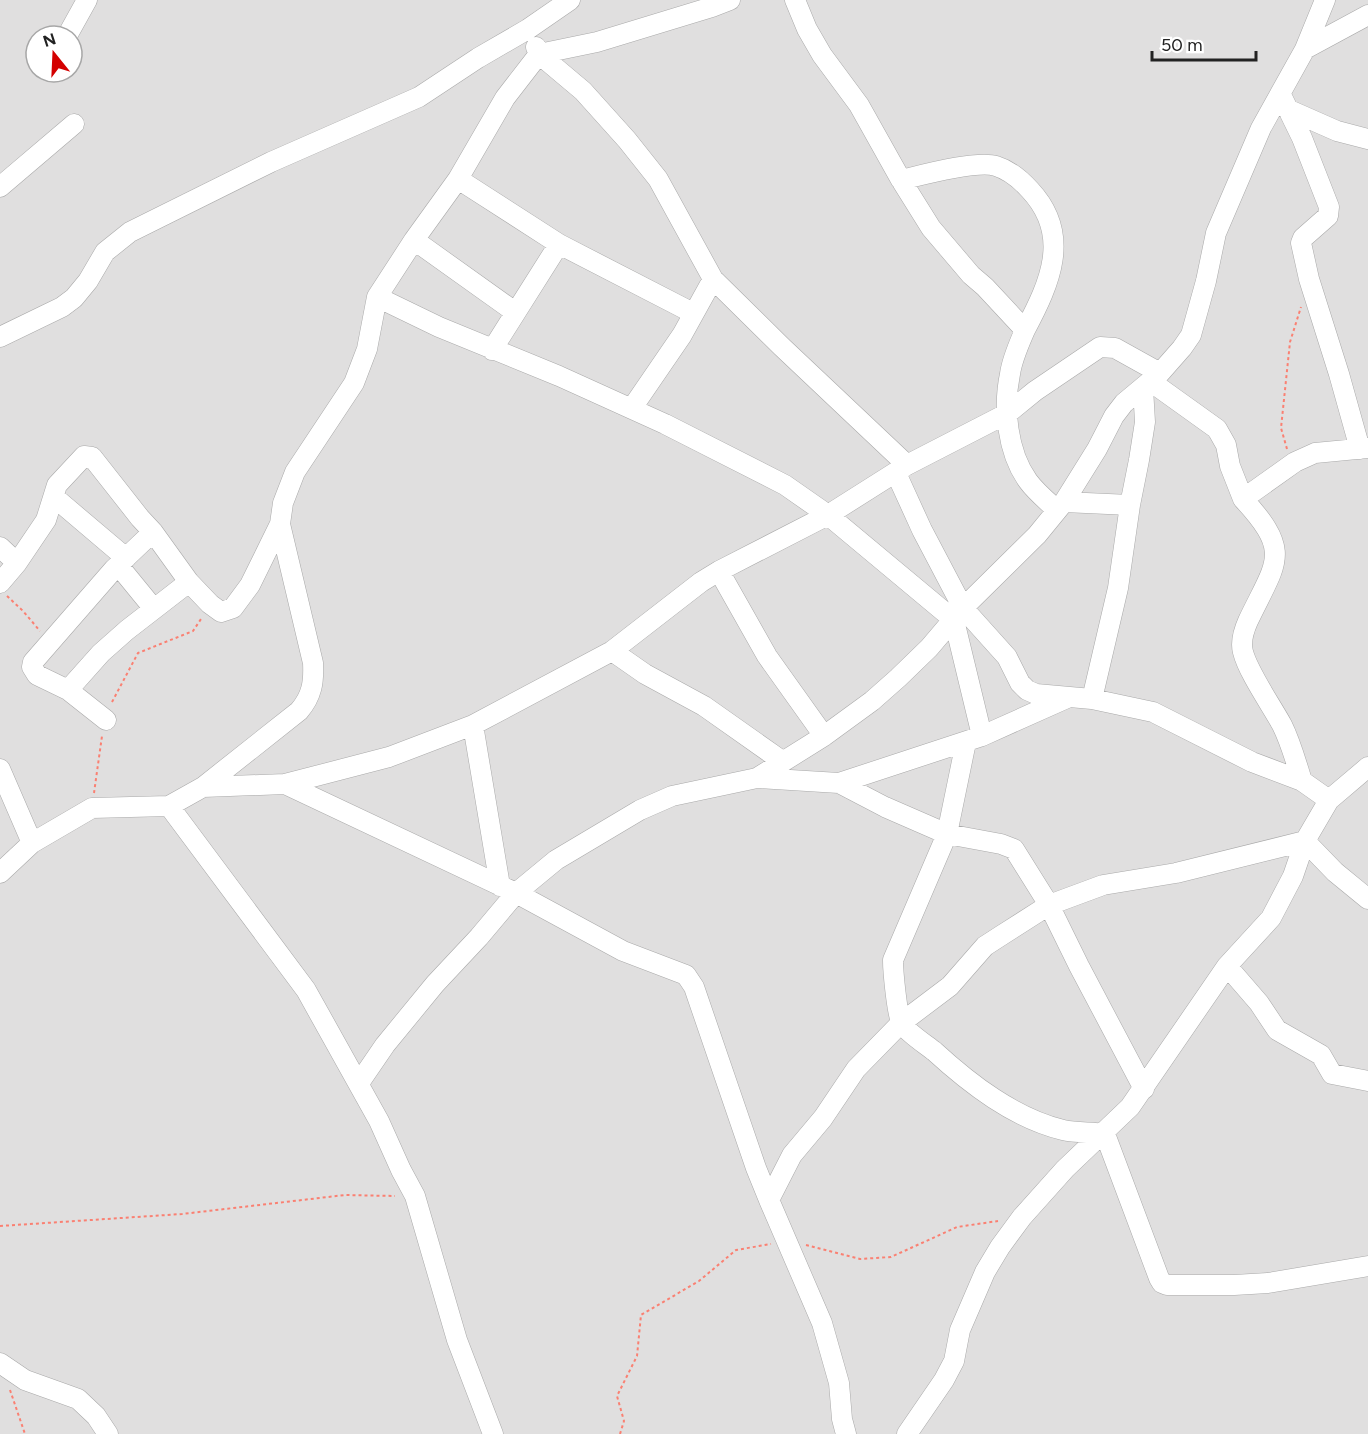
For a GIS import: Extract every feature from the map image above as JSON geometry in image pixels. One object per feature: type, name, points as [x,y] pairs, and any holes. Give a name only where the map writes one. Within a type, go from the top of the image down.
[{"type":"street","points":[[74,24],[87,0]]},
{"type":"street","points":[[0,337],[62,307],[74,298],[88,281],[105,252],[130,232],[271,162],[419,97],[570,0]]},
{"type":"street","points":[[0,584],[46,520],[57,485],[80,459],[87,455],[92,457],[153,532],[189,582],[221,612],[233,608],[250,585],[280,524],[283,503],[296,472],[354,383],[367,349],[377,297],[458,179],[498,109],[539,54],[597,42],[712,8],[730,0]]},
{"type":"street","points":[[795,0],[822,55],[859,105],[931,228],[1024,330]]},
{"type":"street","points":[[757,778],[824,736],[872,701],[929,648],[958,614],[1037,535],[1060,506],[1124,403],[1151,381],[1182,348],[1191,335],[1216,233],[1261,128],[1284,102],[1325,0]]},
{"type":"street","points":[[1305,49],[1368,15]]},
{"type":"street","points":[[528,29],[539,54],[584,91],[658,179],[713,279],[901,469],[922,530],[958,614],[974,739],[947,834],[893,960],[902,1023],[955,1071],[1008,1106],[1031,1118],[1064,1130],[1105,1134]]},
{"type":"street","points":[[1284,102],[1337,131],[1368,139]]},
{"type":"street","points":[[1244,499],[1295,462],[1319,452],[1364,448],[1309,279],[1302,240],[1328,216],[1329,207],[1302,138],[1284,102]]},
{"type":"street","points":[[0,187],[74,124]]},
{"type":"street","points":[[901,180],[986,164],[996,166],[1023,182],[1040,200],[1054,238],[1053,252],[1048,279],[1039,303],[1024,330],[1010,373],[1009,432],[1023,472],[1034,488],[1060,506],[1130,505]]},
{"type":"street","points":[[458,179],[559,244],[693,313]]},
{"type":"street","points":[[414,240],[515,312]]},
{"type":"street","points":[[492,350],[559,244]]},
{"type":"street","points":[[632,408],[682,335],[713,279]]},
{"type":"street","points":[[377,297],[492,350],[632,408],[785,485],[958,614],[1007,657],[1020,683],[1027,690],[1036,694],[1092,699],[1153,712],[1252,762],[1302,781],[1329,800]]},
{"type":"street","points":[[203,787],[285,784],[389,757],[473,725],[612,651],[701,582],[719,571],[828,515],[901,469],[1008,413],[1035,391],[1100,347],[1115,348],[1151,381],[1217,429],[1226,445],[1230,466],[1244,499],[1271,533],[1275,545],[1272,572],[1244,630],[1242,651],[1283,727],[1302,781]]},
{"type":"street","points":[[1092,699],[1118,588],[1151,381]]},
{"type":"street","points":[[54,497],[122,562],[154,609]]},
{"type":"street","points":[[0,873],[32,843],[92,808],[169,806],[203,787],[299,711],[308,700],[314,681],[313,663],[280,524]]},
{"type":"street","points":[[106,720],[68,690],[37,675],[32,668],[33,662],[122,562],[153,532]]},
{"type":"street","points":[[0,547],[17,563]]},
{"type":"street","points":[[719,571],[766,656],[824,736]]},
{"type":"street","points":[[68,690],[101,653],[189,582]]},
{"type":"street","points":[[612,651],[645,674],[704,706],[782,761]]},
{"type":"street","points":[[359,1083],[385,1045],[435,984],[479,937],[508,890],[640,810],[672,796],[757,778],[838,783],[974,739],[1070,697]]},
{"type":"street","points":[[473,725],[508,890]]},
{"type":"street","points":[[907,1434],[944,1380],[954,1361],[960,1330],[985,1272],[1000,1247],[1022,1217],[1065,1168],[1105,1134],[1144,1089],[1227,966],[1271,918],[1293,876],[1305,841],[1329,800],[1368,767]]},
{"type":"street","points":[[0,769],[32,843]]},
{"type":"street","points":[[838,783],[885,807],[947,834],[1001,844],[1014,849],[1049,905],[1144,1089]]},
{"type":"street","points":[[285,784],[508,890],[623,951],[690,978],[756,1168],[822,1323],[839,1383],[842,1419],[846,1434]]},
{"type":"street","points":[[169,806],[306,990],[359,1083],[415,1196],[457,1340],[493,1434]]},
{"type":"street","points":[[769,1200],[792,1155],[823,1118],[856,1070],[902,1023],[950,986],[985,946],[1049,905],[1103,885],[1176,873],[1305,841]]},
{"type":"street","points":[[1305,841],[1335,872],[1368,899]]},
{"type":"street","points":[[1227,966],[1259,1003],[1277,1030],[1322,1055],[1332,1074],[1368,1081]]},
{"type":"street","points":[[1105,1134],[1131,1208],[1162,1283],[1193,1286],[1256,1284],[1368,1266]]},
{"type":"street","points":[[0,1364],[25,1380],[78,1399],[96,1416],[108,1434]]},
{"type":"path","points":[[1295,462],[1286,446],[1281,428],[1290,342],[1309,279]]},
{"type":"path","points":[[0,590],[23,611],[49,643]]},
{"type":"path","points":[[92,808],[101,739],[106,720],[114,696],[138,653],[193,632],[210,604]]},
{"type":"path","points":[[0,1226],[182,1214],[345,1195],[415,1196]]},
{"type":"path","points":[[620,1434],[624,1421],[617,1396],[637,1356],[641,1315],[699,1281],[736,1250],[786,1241],[815,1246],[860,1259],[891,1257],[957,1227],[1022,1217]]},
{"type":"path","points":[[0,1364],[25,1434]]},
{"type":"shaded area","points":[[0,0],[1368,0],[1368,1434],[0,1434]]}]
